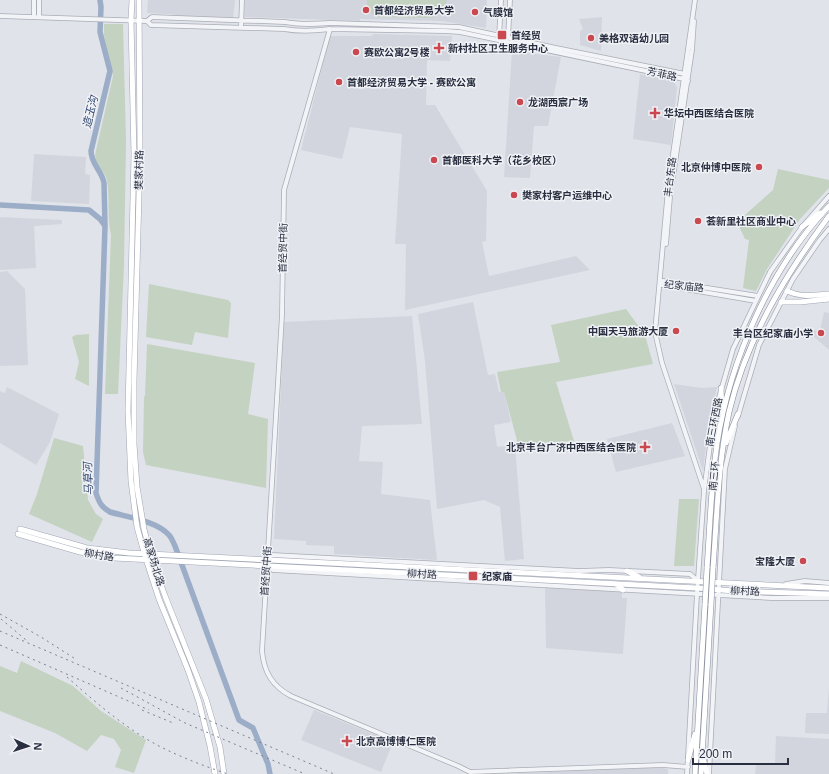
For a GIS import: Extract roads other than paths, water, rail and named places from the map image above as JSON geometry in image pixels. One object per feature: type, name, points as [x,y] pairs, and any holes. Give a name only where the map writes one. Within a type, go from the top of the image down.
[{"type":"main road","name":"樊家村路","points":[[132,0],[131,20],[134,155],[132,339]]},
{"type":"main road","name":"樊家村路","points":[[132,339],[140,134],[139,0]]},
{"type":"main road","points":[[802,227],[828,207]]},
{"type":"main road","name":"南三环","points":[[701,774],[711,604],[710,568],[714,466],[723,415],[737,364],[761,307],[786,262],[828,207]]},
{"type":"main road","name":"南三环","points":[[695,774],[705,604],[719,482],[729,412],[743,366],[758,330],[793,266],[829,216]]},
{"type":"main road","points":[[787,290],[796,295],[807,296],[829,294]]},
{"type":"main road","points":[[806,301],[803,297],[807,296]]},
{"type":"main road","points":[[781,302],[829,299]]},
{"type":"main road","name":"高家场北路","points":[[132,339],[128,441],[137,527],[147,553],[159,599],[188,670],[199,702],[210,746],[214,774]]},
{"type":"main road","name":"高家场北路","points":[[132,339],[134,444],[137,487],[147,553]]},
{"type":"main road","points":[[721,388],[723,415]]},
{"type":"main road","points":[[723,451],[738,414]]},
{"type":"main road","name":"柳村路","points":[[829,588],[109,551],[87,548],[19,532],[92,555],[114,558],[697,588],[719,592],[829,594]]},
{"type":"main road","points":[[300,557],[311,562]]},
{"type":"main road","name":"高家场北路","points":[[149,560],[206,699],[220,747],[224,774]]},
{"type":"main road","points":[[349,564],[362,560]]},
{"type":"main road","points":[[405,562],[413,567]]},
{"type":"main road","points":[[300,568],[310,572]]},
{"type":"main road","points":[[525,569],[535,574]]},
{"type":"main road","points":[[352,575],[364,571]]},
{"type":"main road","points":[[568,575],[579,571]]},
{"type":"main road","points":[[627,571],[641,578]]},
{"type":"main road","points":[[423,574],[435,579]]},
{"type":"main road","points":[[616,584],[626,590],[636,585]]},
{"type":"main road","points":[[688,760],[698,724]]},
{"type":"main road","points":[[702,755],[708,774]]},
{"type":"street","points":[[34,0],[36,17]]},
{"type":"street","points":[[36,17],[39,0]]},
{"type":"street","points":[[240,27],[242,0]]},
{"type":"street","points":[[498,40],[501,0]]},
{"type":"street","points":[[507,43],[510,0]]},
{"type":"street","name":"丰台东路","points":[[685,78],[693,38],[695,0]]},
{"type":"street","name":"丰台东路","points":[[694,14],[668,189],[662,283],[656,327],[662,363],[704,491]]},
{"type":"street","points":[[0,16],[147,21]]},
{"type":"street","name":"芳菲路","points":[[152,17],[285,22],[301,24],[331,23],[441,25],[472,29],[685,78],[498,40],[445,31],[330,29],[294,31],[284,29],[240,27],[151,25],[147,21],[152,17]]},
{"type":"street","name":"首经贸中街","points":[[330,29],[284,190],[282,315],[262,645],[263,661],[268,676],[283,692],[291,696],[470,772],[662,765],[688,767]]},
{"type":"street","points":[[471,35],[473,32],[472,29]]},
{"type":"street","name":"南三环西路","points":[[687,774],[696,602],[704,491],[710,438],[721,388],[733,349],[770,272],[802,227],[829,196]]},
{"type":"street","name":"南三环西路","points":[[708,774],[720,582],[721,527],[725,469],[738,414],[759,345],[787,290],[819,241],[829,229]]},
{"type":"street","name":"纪家庙路","points":[[662,283],[758,296]]},
{"type":"street","name":"纪家庙路","points":[[662,283],[756,301]]},
{"type":"street","points":[[267,559],[272,556],[525,569],[579,571],[609,570],[690,574],[698,581]]},
{"type":"street","points":[[266,566],[273,570],[352,575],[697,594],[719,592],[772,598],[829,598]]},
{"type":"street","points":[[699,566],[703,570],[720,570]]},
{"type":"street","points":[[780,586],[805,581],[829,583]]},
{"type":"street","points":[[696,602],[718,603]]},
{"type":"waterway","name":"造玉沟","points":[[100,0],[100,32],[110,71],[91,156],[104,183],[105,226]]},
{"type":"waterway","name":"马草河","points":[[0,205],[89,210],[100,219],[105,226],[96,493],[101,504],[110,512],[150,523],[164,530],[171,537],[239,720],[253,728],[268,764],[270,774]]},
{"type":"railway","points":[[0,614],[41,637],[77,660]]},
{"type":"railway","points":[[1,619],[26,640]]},
{"type":"railway","points":[[0,631],[334,774]]},
{"type":"railway","points":[[0,645],[149,710]]},
{"type":"railway","points":[[67,677],[110,714],[145,738],[183,757],[228,774]]},
{"type":"railway","points":[[121,688],[185,723],[305,774]]},
{"type":"railway","points":[[142,710],[173,723]]},
{"type":"place","name":"首都经济贸易大学","points":[[366,10]]},
{"type":"place","name":"气膜馆","points":[[475,12]]},
{"type":"place","name":"首经贸","points":[[502,35]]},
{"type":"place","name":"美格双语幼儿园","points":[[591,38]]},
{"type":"place","name":"新村社区卫生服务中心","points":[[439,48]]},
{"type":"place","name":"赛欧公寓2号楼","points":[[356,52]]},
{"type":"place","name":"首都经济贸易大学 - 赛欧公寓","points":[[339,82]]},
{"type":"place","name":"龙湖西宸广场","points":[[520,102]]},
{"type":"place","name":"华坛中西医结合医院","points":[[655,113]]},
{"type":"place","name":"首都医科大学（花乡校区）","points":[[434,160]]},
{"type":"place","name":"北京仲博中医院","points":[[759,167]]},
{"type":"place","name":"樊家村客户运维中心","points":[[514,195]]},
{"type":"place","name":"荟新里社区商业中心","points":[[698,221]]},
{"type":"place","name":"中国天马旅游大厦","points":[[676,331]]},
{"type":"place","name":"丰台区纪家庙小学","points":[[821,333]]},
{"type":"place","name":"北京丰台广济中西医结合医院","points":[[645,447]]},
{"type":"place","name":"宝隆大厦","points":[[803,561]]},
{"type":"place","name":"纪家庙","points":[[473,576]]},
{"type":"place","name":"北京高博博仁医院","points":[[347,741]]}]
